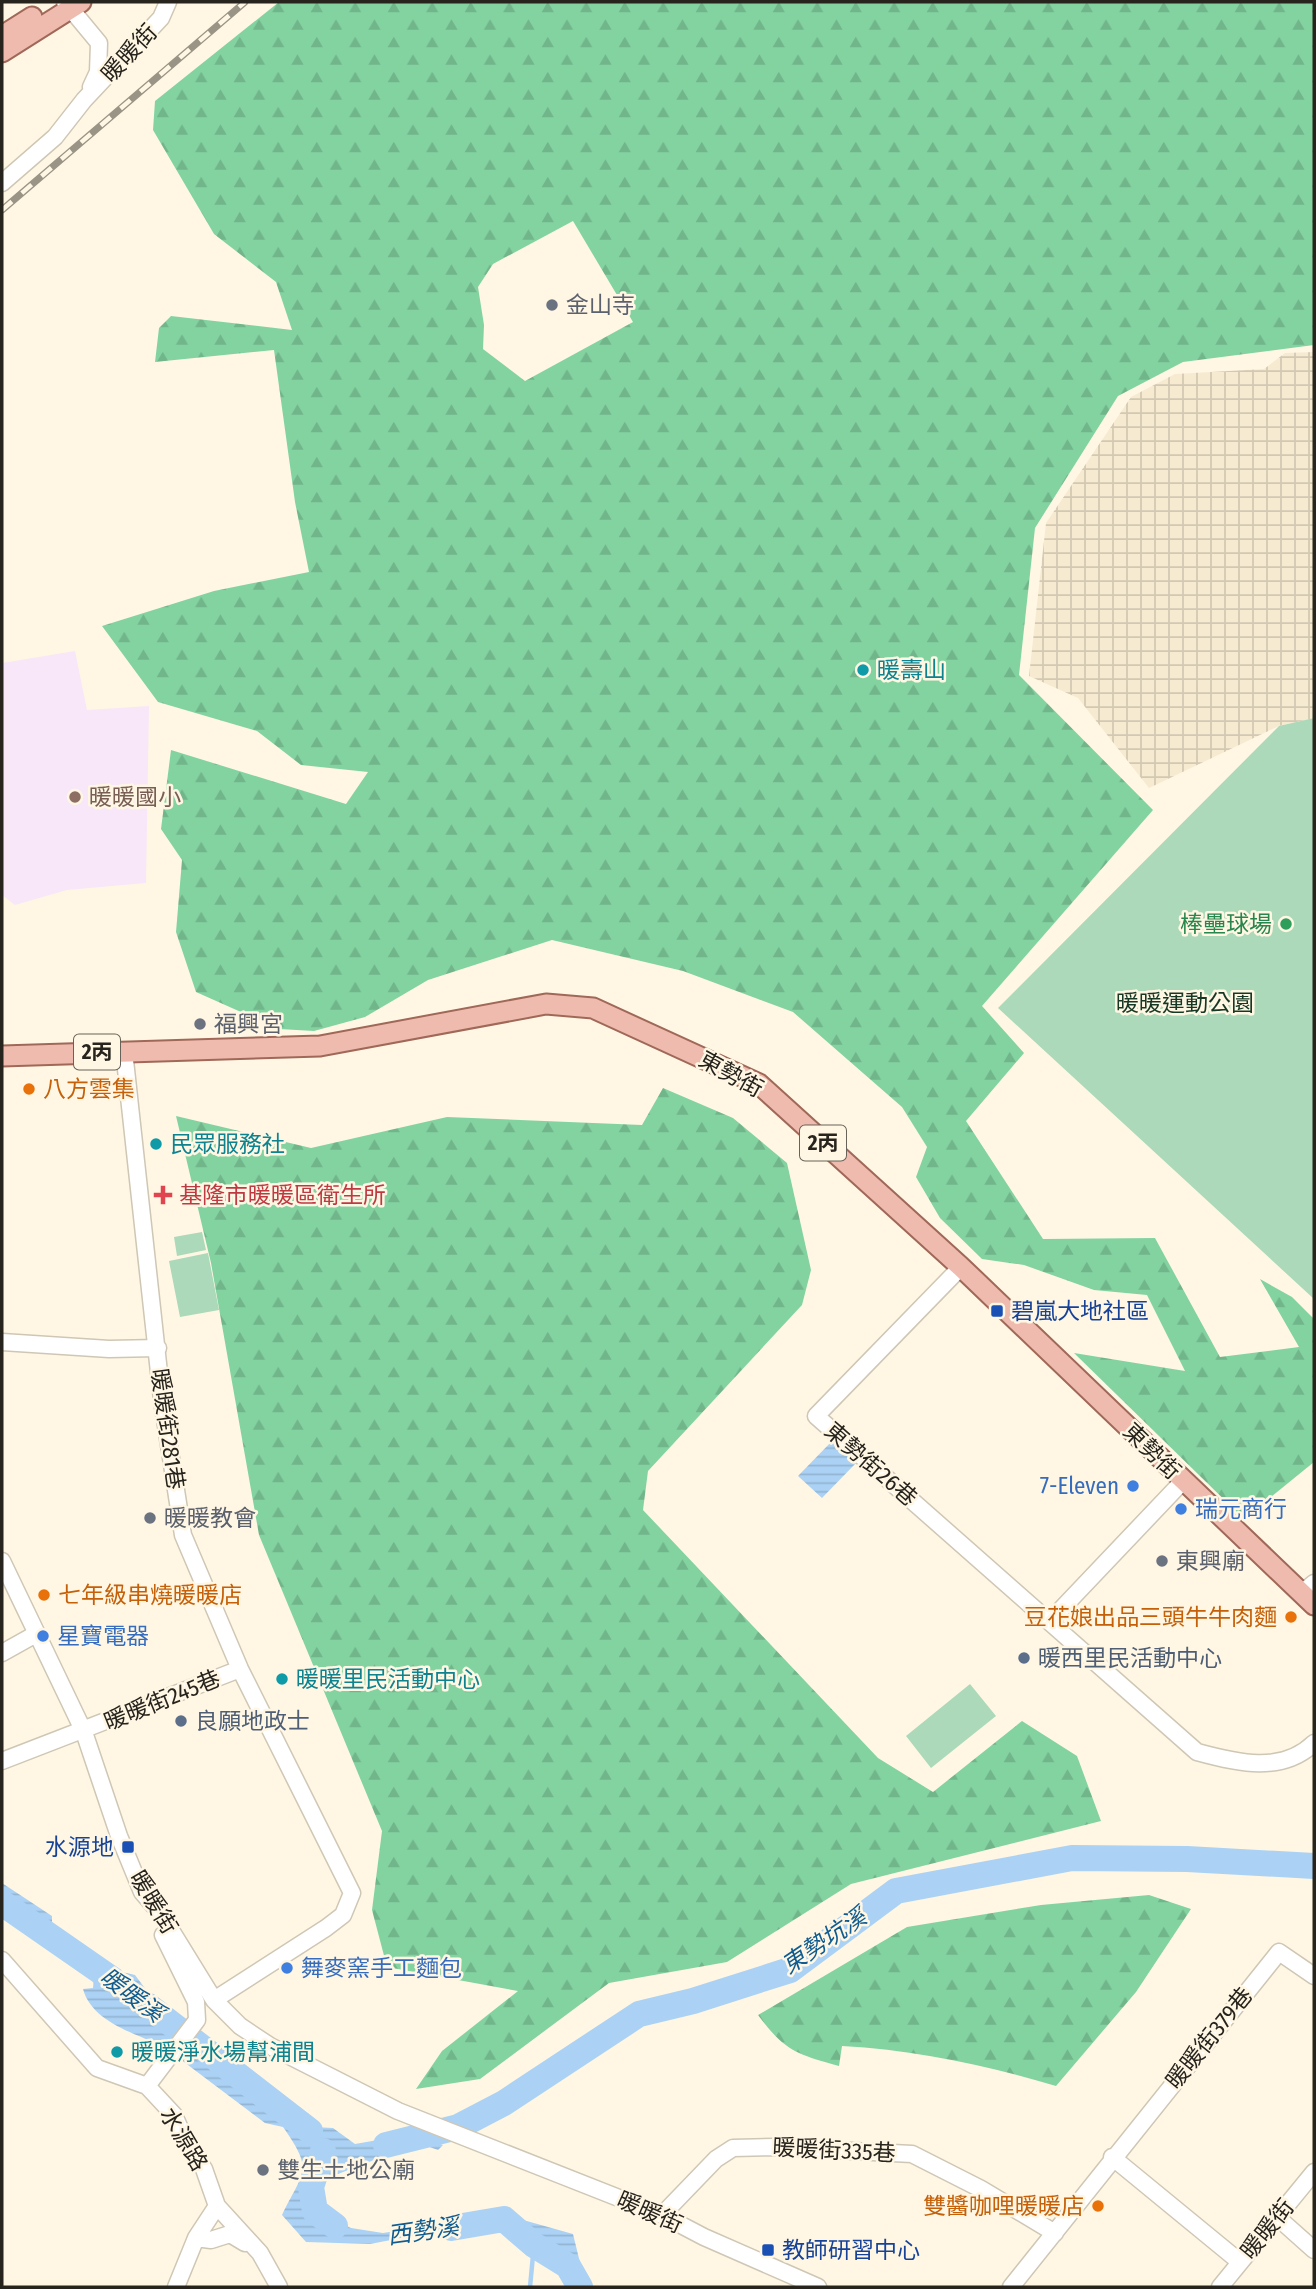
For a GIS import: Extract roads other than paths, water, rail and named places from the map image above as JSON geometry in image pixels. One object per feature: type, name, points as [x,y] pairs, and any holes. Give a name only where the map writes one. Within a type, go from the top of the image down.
[{"type":"main road","points":[[2,36],[68,4]]},
{"type":"main road","points":[[2,52],[68,4]]},
{"type":"main road","name":"東勢街","points":[[2,1056],[320,1046],[546,1004],[593,1008],[759,1084],[961,1267],[1183,1481],[1310,1594]]},
{"type":"street","name":"暖暖街","points":[[2,183],[55,137],[84,100],[161,18],[168,2]]},
{"type":"street","name":"暖暖街","points":[[68,4],[99,43],[98,72],[84,100]]},
{"type":"street","name":"暖暖街281巷","points":[[124,1051],[162,1400],[183,1535],[240,1669],[352,1893],[343,1915],[214,2000]]},
{"type":"street","name":"東勢街26巷","points":[[961,1267],[817,1416],[1197,1752],[1249,1763],[1280,1763],[1300,1756],[1314,1743]]},
{"type":"street","points":[[2,1342],[109,1349],[158,1348]]},
{"type":"street","points":[[1049,1621],[1183,1481]]},
{"type":"street","name":"暖暖街","points":[[2,1562],[84,1731],[119,1836],[142,1892],[161,1914],[214,2000],[240,2026],[270,2046],[398,2111],[662,2215],[704,2237],[818,2287]]},
{"type":"street","points":[[2,1653],[36,1634]]},
{"type":"street","name":"暖暖街245巷","points":[[2,1761],[240,1669]]},
{"type":"street","points":[[142,1892],[196,2002],[197,2020],[147,2086]]},
{"type":"street","name":"暖暖街379巷","points":[[1011,2287],[1055,2234],[1112,2157],[1279,1952],[1314,1976]]},
{"type":"street","name":"水源路","points":[[2,1960],[97,2068],[147,2086],[173,2115],[186,2142],[204,2169],[217,2206],[260,2253],[279,2287]]},
{"type":"street","name":"暖暖街335巷","points":[[662,2215],[716,2158],[733,2148],[774,2147],[912,2154],[981,2189],[1055,2234]]},
{"type":"street","points":[[1112,2157],[1240,2262]]},
{"type":"street","name":"暖暖街","points":[[1220,2287],[1314,2172]]},
{"type":"street","points":[[176,2287],[196,2238],[217,2206]]},
{"type":"street","points":[[1277,2217],[1314,2250]]},
{"type":"street","points":[[196,2238],[211,2240],[230,2234],[260,2253]]},
{"type":"water","points":[[833,1440],[856,1463],[822,1498],[798,1476]]},
{"type":"water","points":[[2,1883],[52,1916],[52,1929],[71,1954],[104,1968],[135,1975],[180,2035],[168,2048],[131,2033],[96,2011],[83,1989],[93,1988],[94,1977],[52,1949],[41,1923],[15,1899],[2,1897]]},
{"type":"water","points":[[191,2043],[276,2110],[308,2113],[314,2127],[333,2128],[355,2144],[412,2134],[443,2145],[438,2150],[418,2143],[307,2186],[306,2191],[324,2215],[351,2228],[383,2233],[502,2214],[573,2234],[586,2287],[570,2287],[507,2218],[370,2244],[306,2242],[282,2215],[302,2171],[302,2162],[293,2142],[283,2127],[265,2123],[180,2059]]},
{"type":"waterway","name":"東勢坑溪","points":[[386,2145],[458,2127],[504,2103],[639,2014],[693,2001],[790,1970],[896,1891],[1072,1858],[1187,1859],[1314,1866]]},
{"type":"waterway","name":"暖暖溪","points":[[2,1903],[113,1980]]},
{"type":"waterway","name":"暖暖溪","points":[[147,2005],[310,2131]]},
{"type":"waterway","name":"西勢溪","points":[[323,2151],[311,2187],[315,2211],[335,2226]]},
{"type":"waterway","name":"西勢溪","points":[[451,2228],[504,2219],[534,2245],[568,2266],[580,2287]]},
{"type":"waterway","points":[[530,2287],[534,2245]]},
{"type":"railway","points":[[2,210],[245,2]]},
{"type":"place","name":"金山寺","points":[[552,305]]},
{"type":"place","name":"暖壽山","points":[[863,670]]},
{"type":"place","name":"暖暖國小","points":[[75,797]]},
{"type":"place","name":"棒壘球場","points":[[1286,924]]},
{"type":"place","name":"福興宮","points":[[200,1024]]},
{"type":"place","name":"八方雲集","points":[[29,1089]]},
{"type":"place","name":"民眾服務社","points":[[156,1144]]},
{"type":"place","name":"基隆市暖暖區衛生所","points":[[163,1195]]},
{"type":"place","name":"碧嵐大地社區","points":[[997,1311]]},
{"type":"place","name":"7-Eleven","points":[[1133,1486]]},
{"type":"place","name":"瑞元商行","points":[[1181,1509]]},
{"type":"place","name":"暖暖教會","points":[[150,1518]]},
{"type":"place","name":"東興廟","points":[[1162,1561]]},
{"type":"place","name":"七年級串燒暖暖店","points":[[44,1595]]},
{"type":"place","name":"豆花娘出品三頭牛牛肉麵","points":[[1291,1617]]},
{"type":"place","name":"星寶電器","points":[[43,1636]]},
{"type":"place","name":"暖西里民活動中心","points":[[1024,1658]]},
{"type":"place","name":"暖暖里民活動中心","points":[[282,1679]]},
{"type":"place","name":"良願地政士","points":[[181,1721]]},
{"type":"place","name":"水源地","points":[[128,1847]]},
{"type":"place","name":"舞麥窯手工麵包","points":[[287,1968]]},
{"type":"place","name":"暖暖淨水場幫浦間","points":[[117,2052]]},
{"type":"place","name":"雙生土地公廟","points":[[263,2170]]},
{"type":"place","name":"雙醬咖哩暖暖店","points":[[1098,2206]]},
{"type":"place","name":"教師研習中心","points":[[768,2250]]},
{"type":"park label","name":"暖暖運動公園","points":[[1185,1003]]}]
